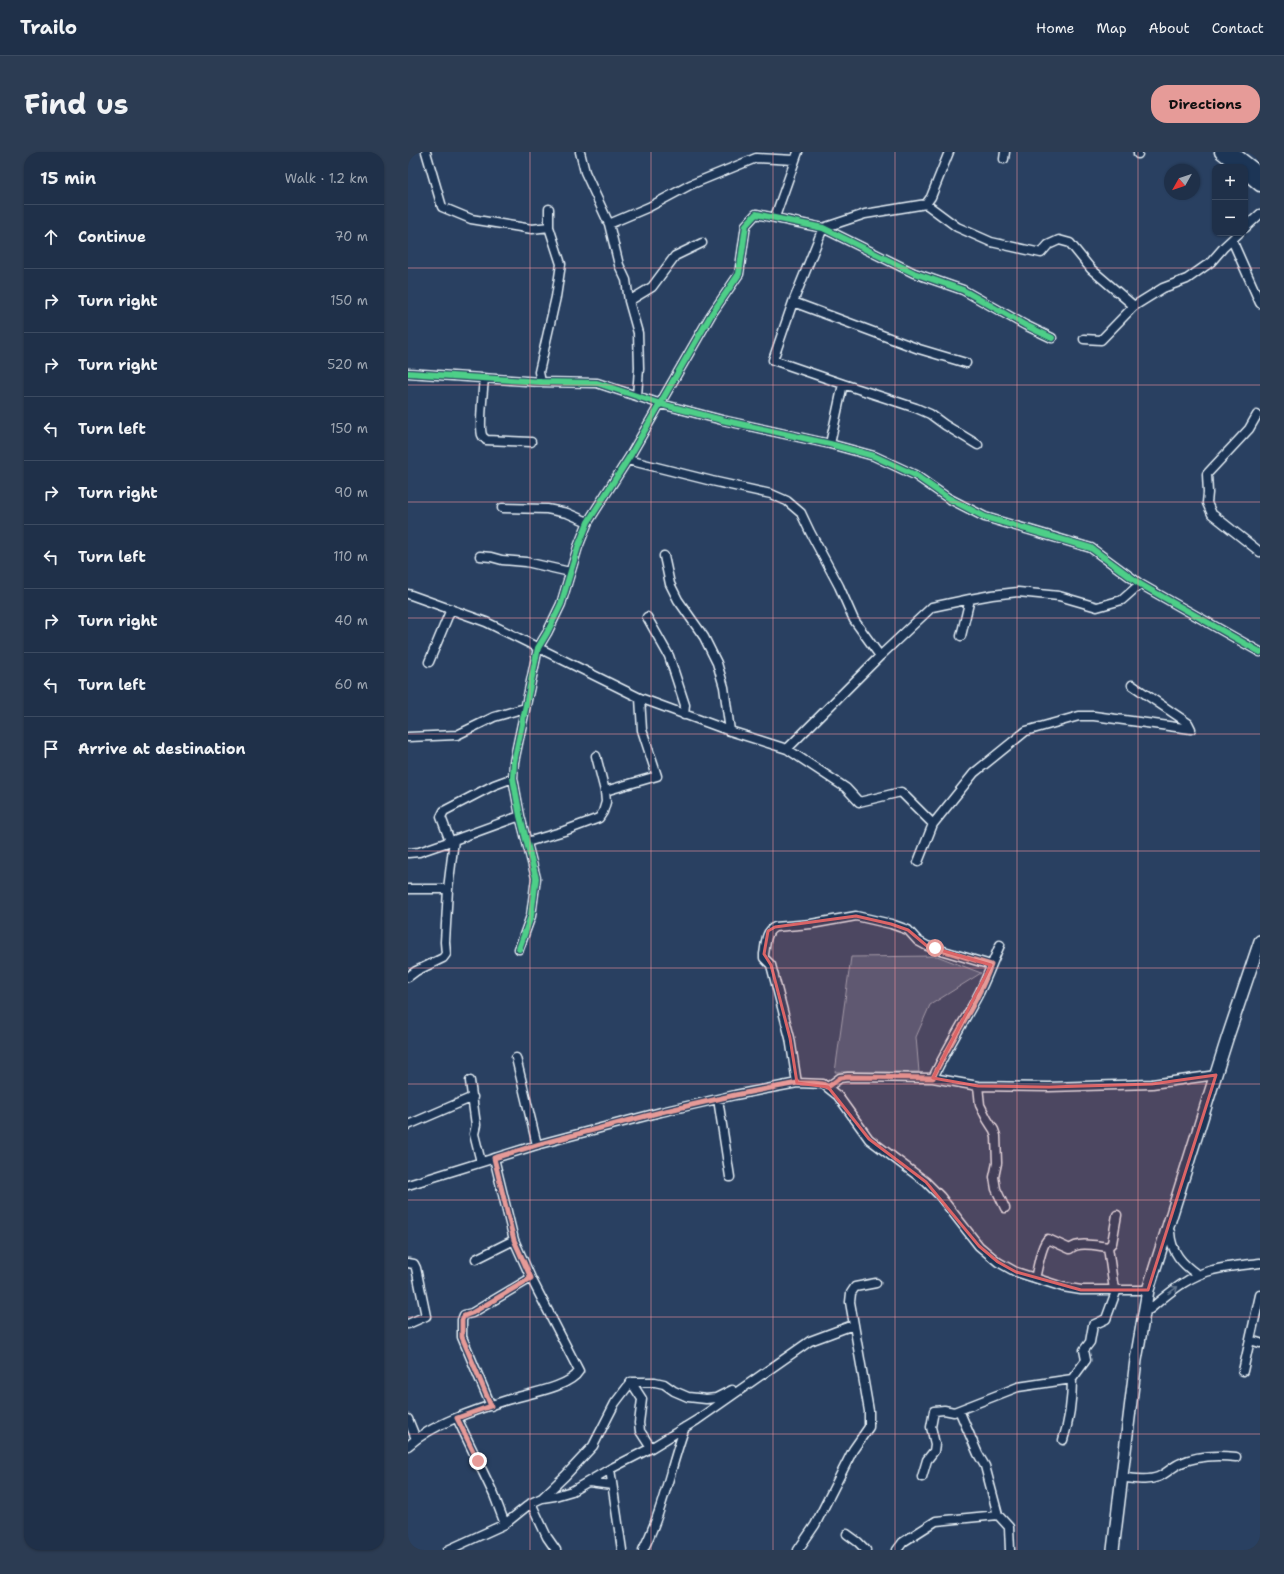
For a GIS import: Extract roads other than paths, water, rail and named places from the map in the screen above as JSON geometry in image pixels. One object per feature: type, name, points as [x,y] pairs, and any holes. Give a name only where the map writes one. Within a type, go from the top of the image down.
[{"type":"highway","points":[[1221,152],[1235,164]]},
{"type":"highway","points":[[1232,152],[1260,176]]},
{"type":"highway","points":[[1248,173],[1260,176]]},
{"type":"main road","points":[[1113,1550],[1136,1360],[1148,1290],[1260,940]]},
{"type":"main road","points":[[1119,1550],[1132,1433],[1150,1310],[1156,1280],[1170,1232],[1260,964]]},
{"type":"street","points":[[426,152],[442,207],[471,220],[532,229],[548,227]]},
{"type":"street","points":[[580,152],[585,172],[610,224],[619,265],[626,280],[629,301],[638,333],[639,368],[637,396]]},
{"type":"street","points":[[775,217],[798,152]]},
{"type":"street","points":[[949,152],[931,197],[926,204],[865,214],[823,228],[793,302],[773,360],[916,408],[930,414],[978,445]]},
{"type":"street","points":[[610,224],[649,207],[690,185],[756,158],[794,160]]},
{"type":"street","points":[[926,204],[957,227],[990,242],[1041,253],[1048,245],[1059,240],[1070,243],[1093,270],[1134,306]]},
{"type":"street","points":[[541,382],[539,372],[556,297],[561,264],[548,227],[549,209]]},
{"type":"street","points":[[519,949],[531,916],[536,878],[520,816],[514,778],[514,762],[538,648],[561,604],[578,547],[588,522],[628,460],[711,315],[739,274],[746,225],[756,214],[823,228],[914,273],[963,290],[1025,325],[1052,338]]},
{"type":"street","points":[[1248,225],[1260,214]]},
{"type":"street","points":[[1084,339],[1100,340],[1134,306],[1163,288],[1187,279],[1211,262],[1236,236]]},
{"type":"street","points":[[1232,240],[1260,303]]},
{"type":"street","points":[[629,301],[652,287],[675,256],[702,243]]},
{"type":"street","points":[[793,302],[919,349],[966,363]]},
{"type":"street","points":[[408,373],[541,382],[597,383],[661,404],[722,420],[830,444],[874,456],[915,475],[948,498],[985,517],[1091,548],[1140,584],[1260,652]]},
{"type":"street","points":[[484,378],[482,434],[486,440],[531,442]]},
{"type":"street","points":[[830,444],[844,384]]},
{"type":"street","points":[[1257,415],[1249,429],[1207,474],[1207,503],[1212,514],[1260,552]]},
{"type":"street","points":[[628,460],[712,482],[771,494],[787,501],[801,513],[839,586],[854,620],[880,656]]},
{"type":"street","points":[[502,508],[547,509],[567,513],[588,522]]},
{"type":"street","points":[[480,556],[526,562],[570,572]]},
{"type":"street","points":[[664,556],[670,584],[678,600],[704,637],[717,663],[724,687],[730,731]]},
{"type":"street","points":[[787,749],[880,656],[932,607],[992,594],[1018,592],[1059,596],[1097,607],[1122,600],[1140,584]]},
{"type":"street","points":[[408,594],[486,622],[640,698],[730,731],[787,749],[846,788],[859,802],[900,792],[933,824]]},
{"type":"street","points":[[961,636],[970,599]]},
{"type":"street","points":[[429,662],[450,609]]},
{"type":"street","points":[[647,617],[669,656],[685,705],[684,715]]},
{"type":"street","points":[[918,862],[933,824],[974,773],[1026,731],[1079,716],[1094,716],[1191,729],[1188,723],[1132,685]]},
{"type":"street","points":[[605,791],[658,776],[642,730],[640,698]]},
{"type":"street","points":[[408,737],[457,735],[494,717],[525,708]]},
{"type":"street","points":[[527,842],[564,831],[599,818],[603,812],[606,802],[605,791],[596,756]]},
{"type":"street","points":[[408,977],[416,971],[443,958],[446,954],[445,942],[452,840],[441,817],[444,810],[494,785],[514,778]]},
{"type":"street","points":[[408,853],[418,852],[520,816]]},
{"type":"street","points":[[408,889],[448,889]]},
{"type":"street","points":[[797,1083],[790,1038],[771,965],[764,958],[768,931],[772,928],[811,924],[856,916],[891,924],[908,930],[918,941],[926,946],[991,965]]},
{"type":"street","points":[[933,1078],[944,1053],[976,999],[1000,944]]},
{"type":"street","points":[[516,1058],[537,1145]]},
{"type":"street","points":[[828,1087],[840,1078],[848,1077],[933,1078],[978,1086],[1049,1087],[1152,1084],[1216,1075]]},
{"type":"street","points":[[470,1080],[476,1125],[474,1134],[481,1162]]},
{"type":"street","points":[[408,1185],[537,1145],[661,1112],[797,1083],[823,1084],[838,1096],[869,1139],[926,1182],[940,1196],[979,1246],[998,1262],[1016,1272],[1063,1287],[1101,1291],[1148,1290]]},
{"type":"street","points":[[978,1086],[980,1105],[996,1136],[998,1163],[994,1177],[996,1189],[1005,1208]]},
{"type":"street","points":[[408,1125],[473,1097]]},
{"type":"street","points":[[718,1099],[730,1177]]},
{"type":"street","points":[[408,1446],[416,1439],[457,1418],[564,1383],[577,1375],[579,1371],[531,1278],[514,1240],[494,1158]]},
{"type":"street","points":[[1108,1247],[1112,1243],[1117,1214]]},
{"type":"street","points":[[1170,1232],[1171,1242],[1176,1256],[1198,1275]]},
{"type":"street","points":[[1035,1278],[1043,1247],[1048,1239],[1070,1249],[1074,1245],[1108,1247]]},
{"type":"street","points":[[476,1259],[514,1240]]},
{"type":"street","points":[[1063,1440],[1068,1426],[1072,1406],[1072,1379],[1086,1360],[1084,1350],[1090,1342],[1093,1325],[1106,1319],[1115,1290],[1108,1247]]},
{"type":"street","points":[[408,1263],[414,1264],[416,1268],[426,1316],[408,1324]]},
{"type":"street","points":[[1150,1310],[1168,1293],[1198,1275],[1214,1270],[1260,1263]]},
{"type":"street","points":[[491,1406],[462,1337],[462,1320],[464,1316],[472,1313],[531,1278]]},
{"type":"street","points":[[798,1550],[815,1525],[853,1450],[869,1427],[869,1411],[850,1302],[851,1293],[855,1287],[876,1283]]},
{"type":"street","points":[[1243,1370],[1260,1295]]},
{"type":"street","points":[[448,1550],[505,1524],[531,1503],[542,1498],[572,1491],[651,1448],[697,1420],[810,1340],[853,1325]]},
{"type":"street","points":[[1250,1340],[1260,1343]]},
{"type":"street","points":[[631,1382],[655,1382],[664,1384],[674,1391],[688,1397],[711,1400],[756,1378]]},
{"type":"street","points":[[922,1477],[927,1460],[934,1451],[935,1444],[931,1426],[934,1411],[944,1410],[954,1412],[1018,1387],[1072,1379]]},
{"type":"street","points":[[631,1382],[642,1399],[639,1423],[640,1431],[651,1448]]},
{"type":"street","points":[[542,1498],[565,1476],[592,1446],[615,1403],[631,1382]]},
{"type":"street","points":[[959,1410],[984,1466],[998,1515],[1008,1527],[1010,1550]]},
{"type":"street","points":[[457,1418],[494,1495],[505,1524]]},
{"type":"street","points":[[408,1419],[416,1439]]},
{"type":"street","points":[[643,1550],[664,1497],[675,1454],[684,1427]]},
{"type":"street","points":[[1127,1478],[1148,1480],[1157,1478],[1181,1463],[1201,1457],[1236,1457]]},
{"type":"street","points":[[610,1469],[622,1550]]},
{"type":"street","points":[[589,1482],[612,1485]]},
{"type":"street","points":[[531,1503],[547,1537],[556,1550]]},
{"type":"street","points":[[898,1550],[903,1542],[936,1521],[998,1515]]},
{"type":"street","points":[[847,1534],[866,1550]]}]
